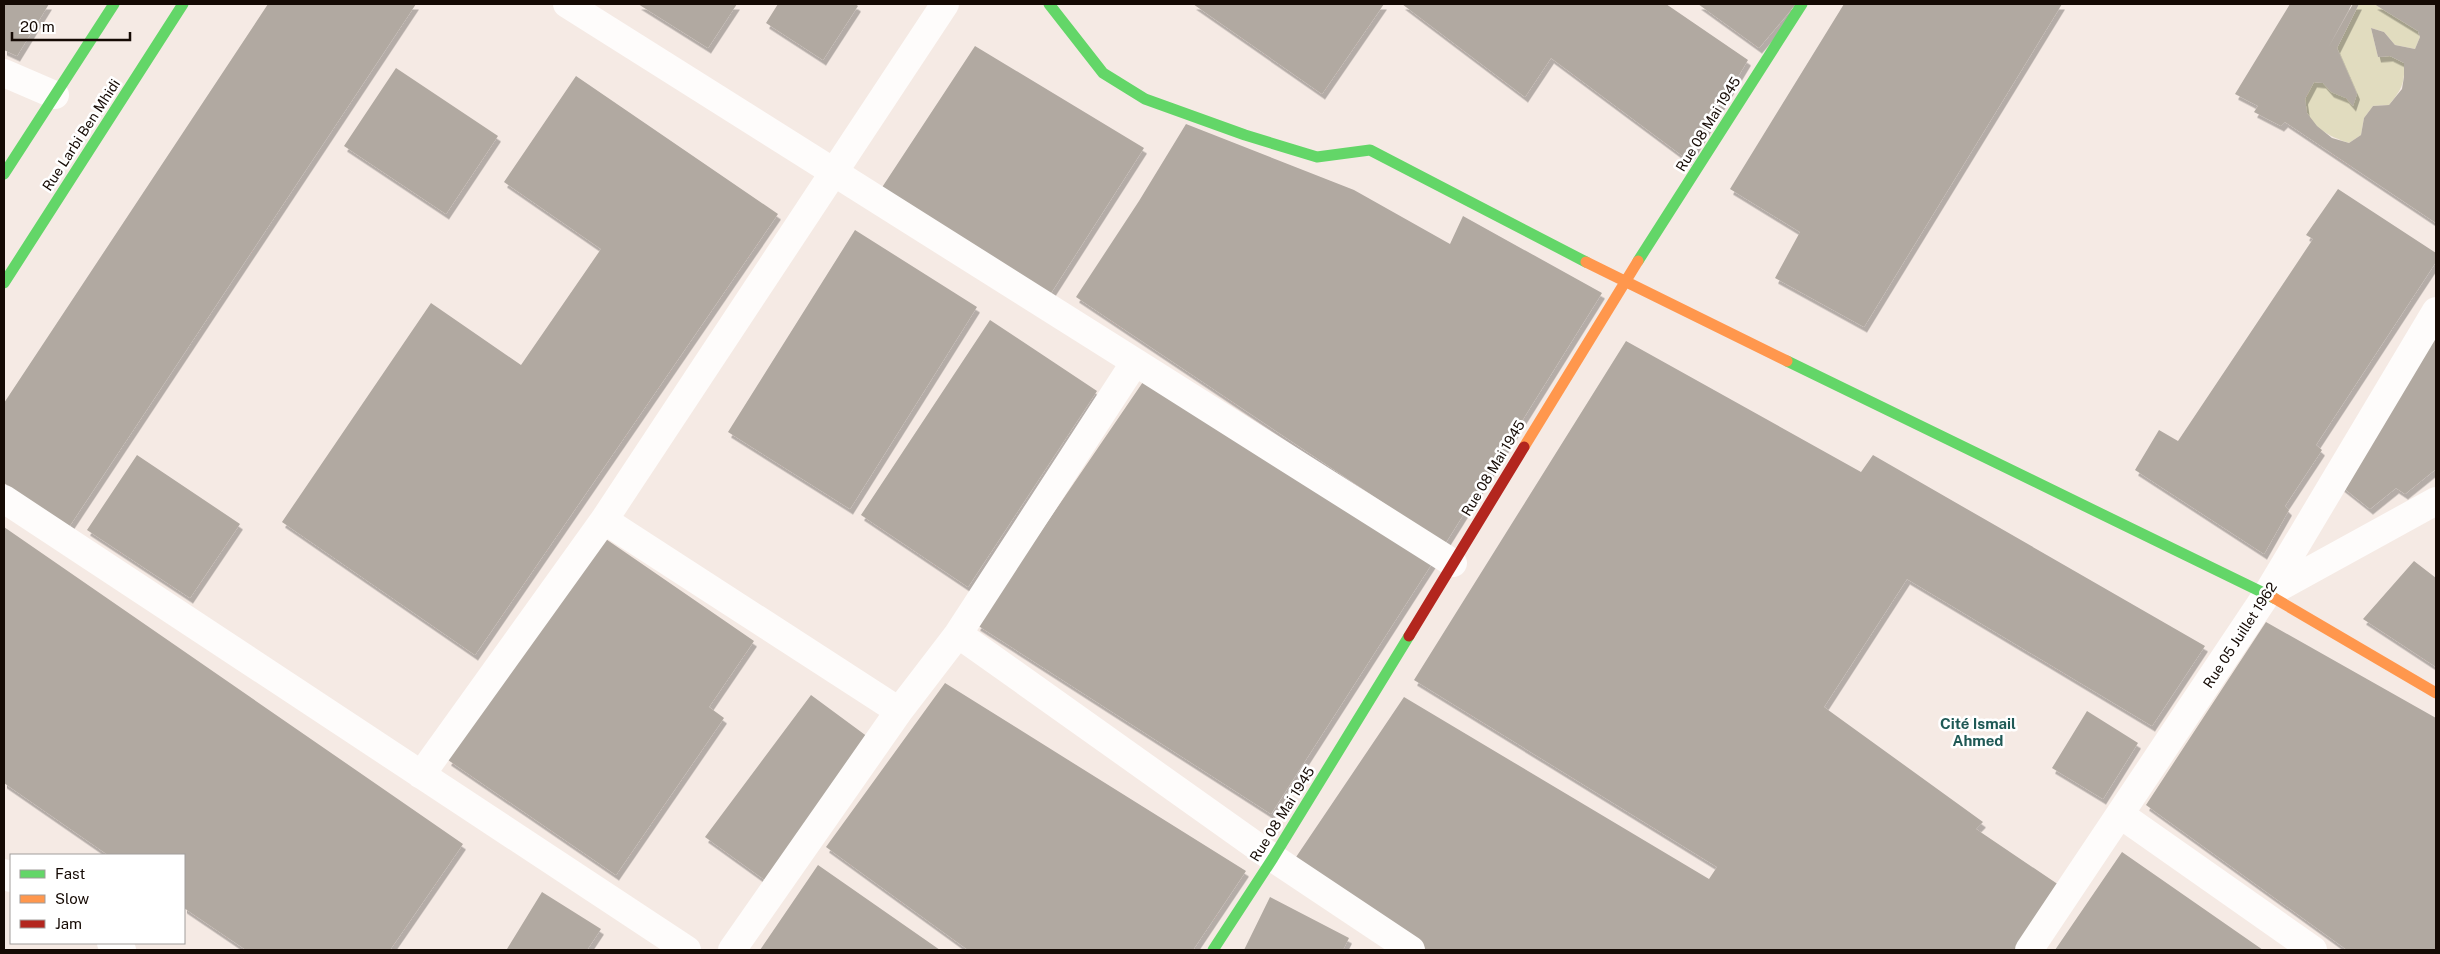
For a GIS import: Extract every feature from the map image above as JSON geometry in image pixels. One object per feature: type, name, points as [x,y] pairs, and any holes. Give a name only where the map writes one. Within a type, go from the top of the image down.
[{"type":"street","points":[[4,174],[114,4]]},
{"type":"street","name":"Rue Larbi Ben Mhidi","points":[[4,283],[183,4]]},
{"type":"street","points":[[567,4],[1453,563]]},
{"type":"street","points":[[421,775],[604,520],[945,4]]},
{"type":"street","points":[[1049,4],[1104,73],[1145,99],[1244,135],[1317,157],[1370,150],[1625,282],[2267,594],[2436,693]]},
{"type":"street","name":"Rue 08 Mai 1945","points":[[1213,950],[1273,858],[1625,282],[1802,4]]},
{"type":"street","points":[[4,73],[55,94]]},
{"type":"street","name":"Rue 05 Juillet 1962","points":[[2029,950],[2267,594],[2436,311]]},
{"type":"street","points":[[732,950],[899,711],[958,634],[1135,362]]},
{"type":"street","points":[[4,499],[687,950]]},
{"type":"street","points":[[2267,594],[2436,501]]},
{"type":"street","points":[[604,520],[899,711]]},
{"type":"street","points":[[958,634],[1273,858],[1412,950]]},
{"type":"street","points":[[2121,814],[2313,950]]},
{"type":"shaded area","points":[[2359,4],[2374,4],[2418,31],[2420,37],[2415,49],[2395,45],[2384,32],[2371,28],[2378,57],[2390,56],[2404,63],[2404,76],[2400,90],[2389,105],[2373,106],[2364,118],[2361,135],[2349,143],[2326,133],[2313,123],[2308,116],[2305,98],[2314,82],[2357,94],[2337,48]]},
{"type":"building","points":[[4,4],[49,4],[17,56],[4,50]]},
{"type":"building","points":[[268,4],[416,4],[69,527],[4,483],[4,403]]},
{"type":"building","points":[[638,4],[737,4],[708,48]]},
{"type":"building","points":[[778,4],[855,4],[858,6],[823,60],[766,23]]},
{"type":"building","points":[[1193,4],[1384,4],[1322,94]]},
{"type":"building","points":[[1402,4],[1666,4],[1748,60],[1688,160],[1551,58],[1525,97]]},
{"type":"building","points":[[1698,4],[1796,4],[1759,48]]},
{"type":"building","points":[[1844,4],[2062,4],[1864,327],[1775,278],[1800,232],[1730,189]]},
{"type":"building","points":[[2290,4],[2352,4],[2328,48],[2353,4],[2359,4],[2337,48],[2357,94],[2353,106],[2346,98],[2331,92],[2323,83],[2314,82],[2305,99],[2307,113],[2317,126],[2332,138],[2349,143],[2361,135],[2364,118],[2373,106],[2389,105],[2402,89],[2404,63],[2390,56],[2378,57],[2371,28],[2384,32],[2395,45],[2415,49],[2420,37],[2418,31],[2374,4],[2436,4],[2436,223],[2285,122],[2281,126],[2254,112],[2258,106],[2235,94]]},
{"type":"building","points":[[975,46],[1144,148],[1044,304],[875,198]]},
{"type":"building","points":[[396,68],[498,136],[446,214],[344,146]]},
{"type":"building","points":[[576,76],[778,214],[475,655],[282,522],[431,303],[521,365],[601,249],[504,182]]},
{"type":"building","points":[[1186,124],[1354,190],[1450,244],[1463,216],[1602,293],[1445,544],[1076,297],[1139,201]]},
{"type":"building","points":[[2338,189],[2436,253],[2436,262],[2316,445],[2322,450],[2285,506],[2289,510],[2264,554],[2135,470],[2159,430],[2178,441],[2313,239],[2306,235]]},
{"type":"building","points":[[855,230],[977,307],[850,509],[728,432]]},
{"type":"building","points":[[990,320],[1097,391],[968,587],[861,515]]},
{"type":"building","points":[[2436,330],[2436,469],[2405,494],[2396,488],[2370,509],[2341,486]]},
{"type":"building","points":[[1626,341],[1861,472],[1873,455],[2205,646],[2152,726],[1907,579],[1824,707],[1983,822],[1976,829],[2059,885],[2015,950],[1423,950],[1290,866],[1404,697],[1709,879],[1717,867],[1414,680]]},
{"type":"building","points":[[1145,379],[1433,562],[1271,814],[977,625]]},
{"type":"building","points":[[137,455],[240,524],[190,598],[87,530]]},
{"type":"building","points":[[4,527],[463,844],[390,950],[246,950],[185,909],[185,854],[107,854],[4,783]]},
{"type":"building","points":[[600,535],[754,641],[709,707],[724,718],[616,875],[448,760]]},
{"type":"building","points":[[2414,561],[2436,578],[2436,667],[2363,619]]},
{"type":"building","points":[[2266,622],[2436,718],[2436,950],[2347,950],[2146,805]]},
{"type":"building","points":[[945,683],[1246,871],[1193,950],[968,950],[826,847]]},
{"type":"building","points":[[811,695],[872,740],[766,881],[705,837]]},
{"type":"building","points":[[2087,711],[2138,743],[2103,799],[2052,768]]},
{"type":"building","points":[[2122,852],[2263,950],[2055,950]]},
{"type":"building","points":[[818,865],[940,950],[760,950]]},
{"type":"building","points":[[542,892],[601,929],[587,950],[507,949]]},
{"type":"building","points":[[1270,897],[1349,938],[1343,950],[1244,950]]},
{"type":"traffic: fast","points":[[4,174],[114,4]]},
{"type":"traffic: fast","points":[[4,283],[183,4]]},
{"type":"traffic: fast","points":[[1049,4],[1103,73],[1145,99],[1245,135],[1317,157],[1370,150],[1586,262]]},
{"type":"traffic: fast","points":[[1638,261],[1802,4]]},
{"type":"traffic: fast","points":[[1787,361],[2274,598]]},
{"type":"traffic: fast","points":[[1213,950],[1273,858],[1409,636]]},
{"type":"traffic: slow","points":[[1524,447],[1638,261]]},
{"type":"traffic: slow","points":[[1586,262],[1787,361]]},
{"type":"traffic: slow","points":[[2274,598],[2436,693]]},
{"type":"traffic: jam","points":[[1409,636],[1524,447]]},
{"type":"district","name":"Cité Ismail Ahmed","points":[[1978,732]]}]
